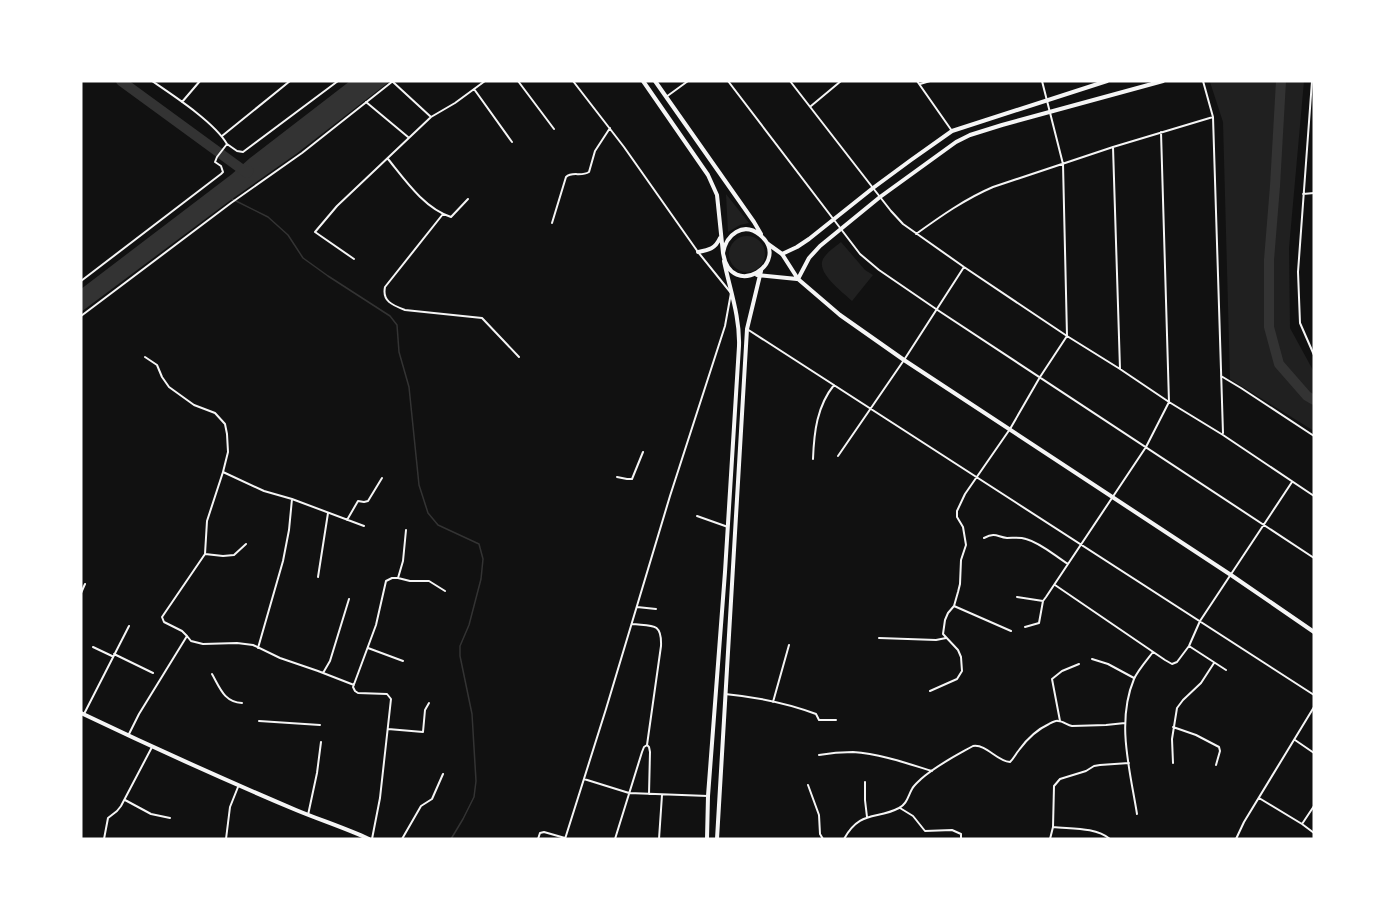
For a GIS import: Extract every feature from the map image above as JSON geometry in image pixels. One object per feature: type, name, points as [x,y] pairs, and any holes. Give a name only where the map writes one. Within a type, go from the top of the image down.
[{"type":"main road","points":[[643,81],[708,175],[717,195],[724,261],[737,315],[740,346],[708,796],[707,839]]},
{"type":"main road","points":[[655,81],[754,222],[769,251],[766,265],[759,273],[747,329],[717,839]]},
{"type":"main road","points":[[782,254],[809,239],[873,188],[952,131],[1107,81]]},
{"type":"main road","points":[[798,279],[809,258],[820,246],[880,197],[956,142],[970,135],[1163,81]]},
{"type":"main road","points":[[723,253],[728,238],[741,230],[757,232],[763,237]]},
{"type":"main road","points":[[698,252],[717,245],[721,238]]},
{"type":"main road","points":[[767,244],[782,254],[798,279],[840,315],[904,360],[1314,632]]},
{"type":"main road","points":[[724,261],[728,268],[741,276],[759,273],[798,279]]},
{"type":"main road","points":[[84,714],[238,786],[363,838],[371,839]]},
{"type":"street","points":[[152,81],[183,102],[222,136],[227,144],[243,152],[338,81]]},
{"type":"street","points":[[183,102],[200,81]]},
{"type":"street","points":[[222,136],[290,81]]},
{"type":"street","points":[[81,316],[231,203],[302,153],[393,81],[431,117]]},
{"type":"street","points":[[354,259],[315,232],[337,206],[388,159],[408,137],[431,117],[485,81]]},
{"type":"street","points":[[518,81],[554,129]]},
{"type":"street","points":[[538,839],[540,833],[544,832],[565,838],[724,326],[731,293],[698,252],[573,81]]},
{"type":"street","points":[[666,97],[688,81]]},
{"type":"street","points":[[728,81],[840,230],[879,270],[1314,558]]},
{"type":"street","points":[[790,81],[903,224],[1067,336],[1314,496]]},
{"type":"street","points":[[810,107],[841,81]]},
{"type":"street","points":[[930,81],[919,83],[952,131]]},
{"type":"street","points":[[930,691],[957,679],[962,671],[958,651],[943,634],[944,624],[948,613],[954,606],[960,584],[966,545],[963,527],[957,514],[965,494],[1010,429],[1067,336],[1063,164],[1042,81]]},
{"type":"street","points":[[1203,81],[1213,117],[1223,435]]},
{"type":"street","points":[[1312,81],[1298,272],[1300,323],[1314,355]]},
{"type":"street","points":[[474,89],[512,142]]},
{"type":"street","points":[[366,102],[408,137]]},
{"type":"street","points":[[916,234],[977,194],[1113,147],[1213,117]]},
{"type":"street","points":[[1309,129],[1314,128]]},
{"type":"street","points":[[552,223],[566,177],[570,174],[584,175],[589,172],[594,151],[610,129]]},
{"type":"street","points":[[1025,627],[1039,622],[1043,601],[1146,447],[1169,402],[1161,132]]},
{"type":"street","points":[[81,281],[221,174],[223,168],[215,162],[227,144]]},
{"type":"street","points":[[1113,147],[1120,369]]},
{"type":"street","points":[[388,159],[416,192],[442,214],[451,217],[468,199]]},
{"type":"street","points":[[1303,194],[1314,193]]},
{"type":"street","points":[[442,214],[385,287],[384,294],[387,301],[405,310],[482,318],[519,357]]},
{"type":"street","points":[[838,456],[964,267]]},
{"type":"street","points":[[747,329],[1314,695]]},
{"type":"street","points":[[145,357],[157,365],[162,377],[170,387],[194,405],[214,413],[225,424],[228,452],[207,521],[205,554],[162,617],[164,622],[182,631],[191,641],[202,644],[247,643],[280,658],[354,685]]},
{"type":"street","points":[[1221,376],[1314,436]]},
{"type":"street","points":[[813,459],[819,412],[828,392],[834,385]]},
{"type":"street","points":[[617,477],[632,479],[643,452]]},
{"type":"street","points":[[223,472],[264,491],[364,526]]},
{"type":"street","points":[[347,520],[358,501],[368,501],[382,478]]},
{"type":"street","points":[[1055,585],[1173,664],[1189,646],[1200,621],[1293,482]]},
{"type":"street","points":[[258,648],[283,561],[292,499]]},
{"type":"street","points":[[318,577],[328,513]]},
{"type":"street","points":[[697,516],[728,527]]},
{"type":"street","points":[[398,578],[403,561],[406,530]]},
{"type":"street","points":[[984,538],[991,534],[1007,538],[1024,538],[1068,564]]},
{"type":"street","points":[[205,554],[234,555],[246,544]]},
{"type":"street","points":[[371,839],[378,808],[391,697],[387,694],[358,693],[354,691],[354,685],[376,625],[385,583],[389,579],[398,578],[410,581],[429,581],[445,591]]},
{"type":"street","points":[[81,593],[85,584]]},
{"type":"street","points":[[1017,597],[1043,601]]},
{"type":"street","points":[[323,673],[330,661],[349,599]]},
{"type":"street","points":[[954,606],[1011,631]]},
{"type":"street","points":[[637,607],[656,609]]},
{"type":"street","points":[[615,839],[628,793],[642,752],[647,745],[661,646],[661,634],[658,629],[632,624]]},
{"type":"street","points":[[81,720],[129,626]]},
{"type":"street","points":[[128,736],[187,636]]},
{"type":"street","points":[[879,638],[936,640],[946,638]]},
{"type":"street","points":[[773,702],[789,645]]},
{"type":"street","points":[[1189,646],[1226,670]]},
{"type":"street","points":[[93,647],[153,673]]},
{"type":"street","points":[[368,648],[403,661]]},
{"type":"street","points":[[1137,814],[1129,763],[1126,709],[1134,678],[1153,652]]},
{"type":"street","points":[[1092,660],[1108,664],[1134,678]]},
{"type":"street","points":[[1173,763],[1173,727],[1179,704],[1201,683],[1214,663]]},
{"type":"street","points":[[1079,664],[1062,671],[1052,679],[1060,721],[1068,726],[1125,723]]},
{"type":"street","points":[[212,674],[226,697],[232,702],[242,703]]},
{"type":"street","points":[[725,694],[773,702],[816,714],[819,720],[836,720]]},
{"type":"street","points":[[388,729],[423,732],[425,710],[429,703]]},
{"type":"street","points":[[1236,839],[1314,707]]},
{"type":"street","points":[[259,721],[320,725]]},
{"type":"street","points":[[844,839],[856,824],[867,817],[900,808],[907,801],[915,785],[938,766],[977,746],[1003,761],[1010,762],[1036,732],[1046,725],[1060,721]]},
{"type":"street","points":[[1173,727],[1196,735],[1219,747],[1216,765]]},
{"type":"street","points":[[1295,740],[1314,753]]},
{"type":"street","points":[[308,815],[321,742]]},
{"type":"street","points":[[647,745],[650,752],[649,794]]},
{"type":"street","points":[[104,839],[108,818],[125,800],[152,747]]},
{"type":"street","points":[[819,754],[842,752],[867,754],[932,771]]},
{"type":"street","points":[[1050,839],[1053,826],[1054,786],[1060,779],[1100,765],[1129,763]]},
{"type":"street","points":[[402,839],[421,807],[432,799],[444,774]]},
{"type":"street","points":[[584,779],[628,793],[708,796]]},
{"type":"street","points":[[865,782],[864,800],[867,817]]},
{"type":"street","points":[[808,784],[819,816],[820,834],[823,839]]},
{"type":"street","points":[[225,839],[230,807],[238,786]]},
{"type":"street","points":[[659,839],[662,795]]},
{"type":"street","points":[[1259,798],[1314,833]]},
{"type":"street","points":[[125,800],[151,814],[171,818]]},
{"type":"street","points":[[1302,824],[1314,806]]},
{"type":"street","points":[[900,808],[913,816],[924,831],[956,831],[961,834],[961,839]]},
{"type":"street","points":[[1053,826],[1095,831],[1103,833],[1110,839]]},
{"type":"shaded area","points":[[350,81],[390,81],[296,154],[81,312],[81,289]]},
{"type":"shaded area","points":[[1304,81],[1289,248],[1290,328],[1314,372],[1314,431],[1230,379],[1223,122],[1210,82]]},
{"type":"shaded area","points":[[726,194],[749,223],[728,232]]},
{"type":"shaded area","points":[[747,236],[759,242],[765,254],[759,266],[747,272],[735,266],[729,254],[735,242]]},
{"type":"shaded area","points":[[841,242],[865,270],[873,275],[852,301],[823,270],[823,259]]},
{"type":"waterway","points":[[121,81],[247,173],[249,171]]},
{"type":"waterway","points":[[1281,81],[1269,260],[1269,327],[1279,364],[1307,396],[1314,400]]},
{"type":"waterway","points":[[232,199],[268,217],[288,235],[303,258],[390,316],[397,325],[399,352],[409,387],[419,485],[428,513],[438,525],[479,544],[483,559],[481,579],[469,625],[460,646],[472,714],[476,781],[474,797],[451,839]]}]
